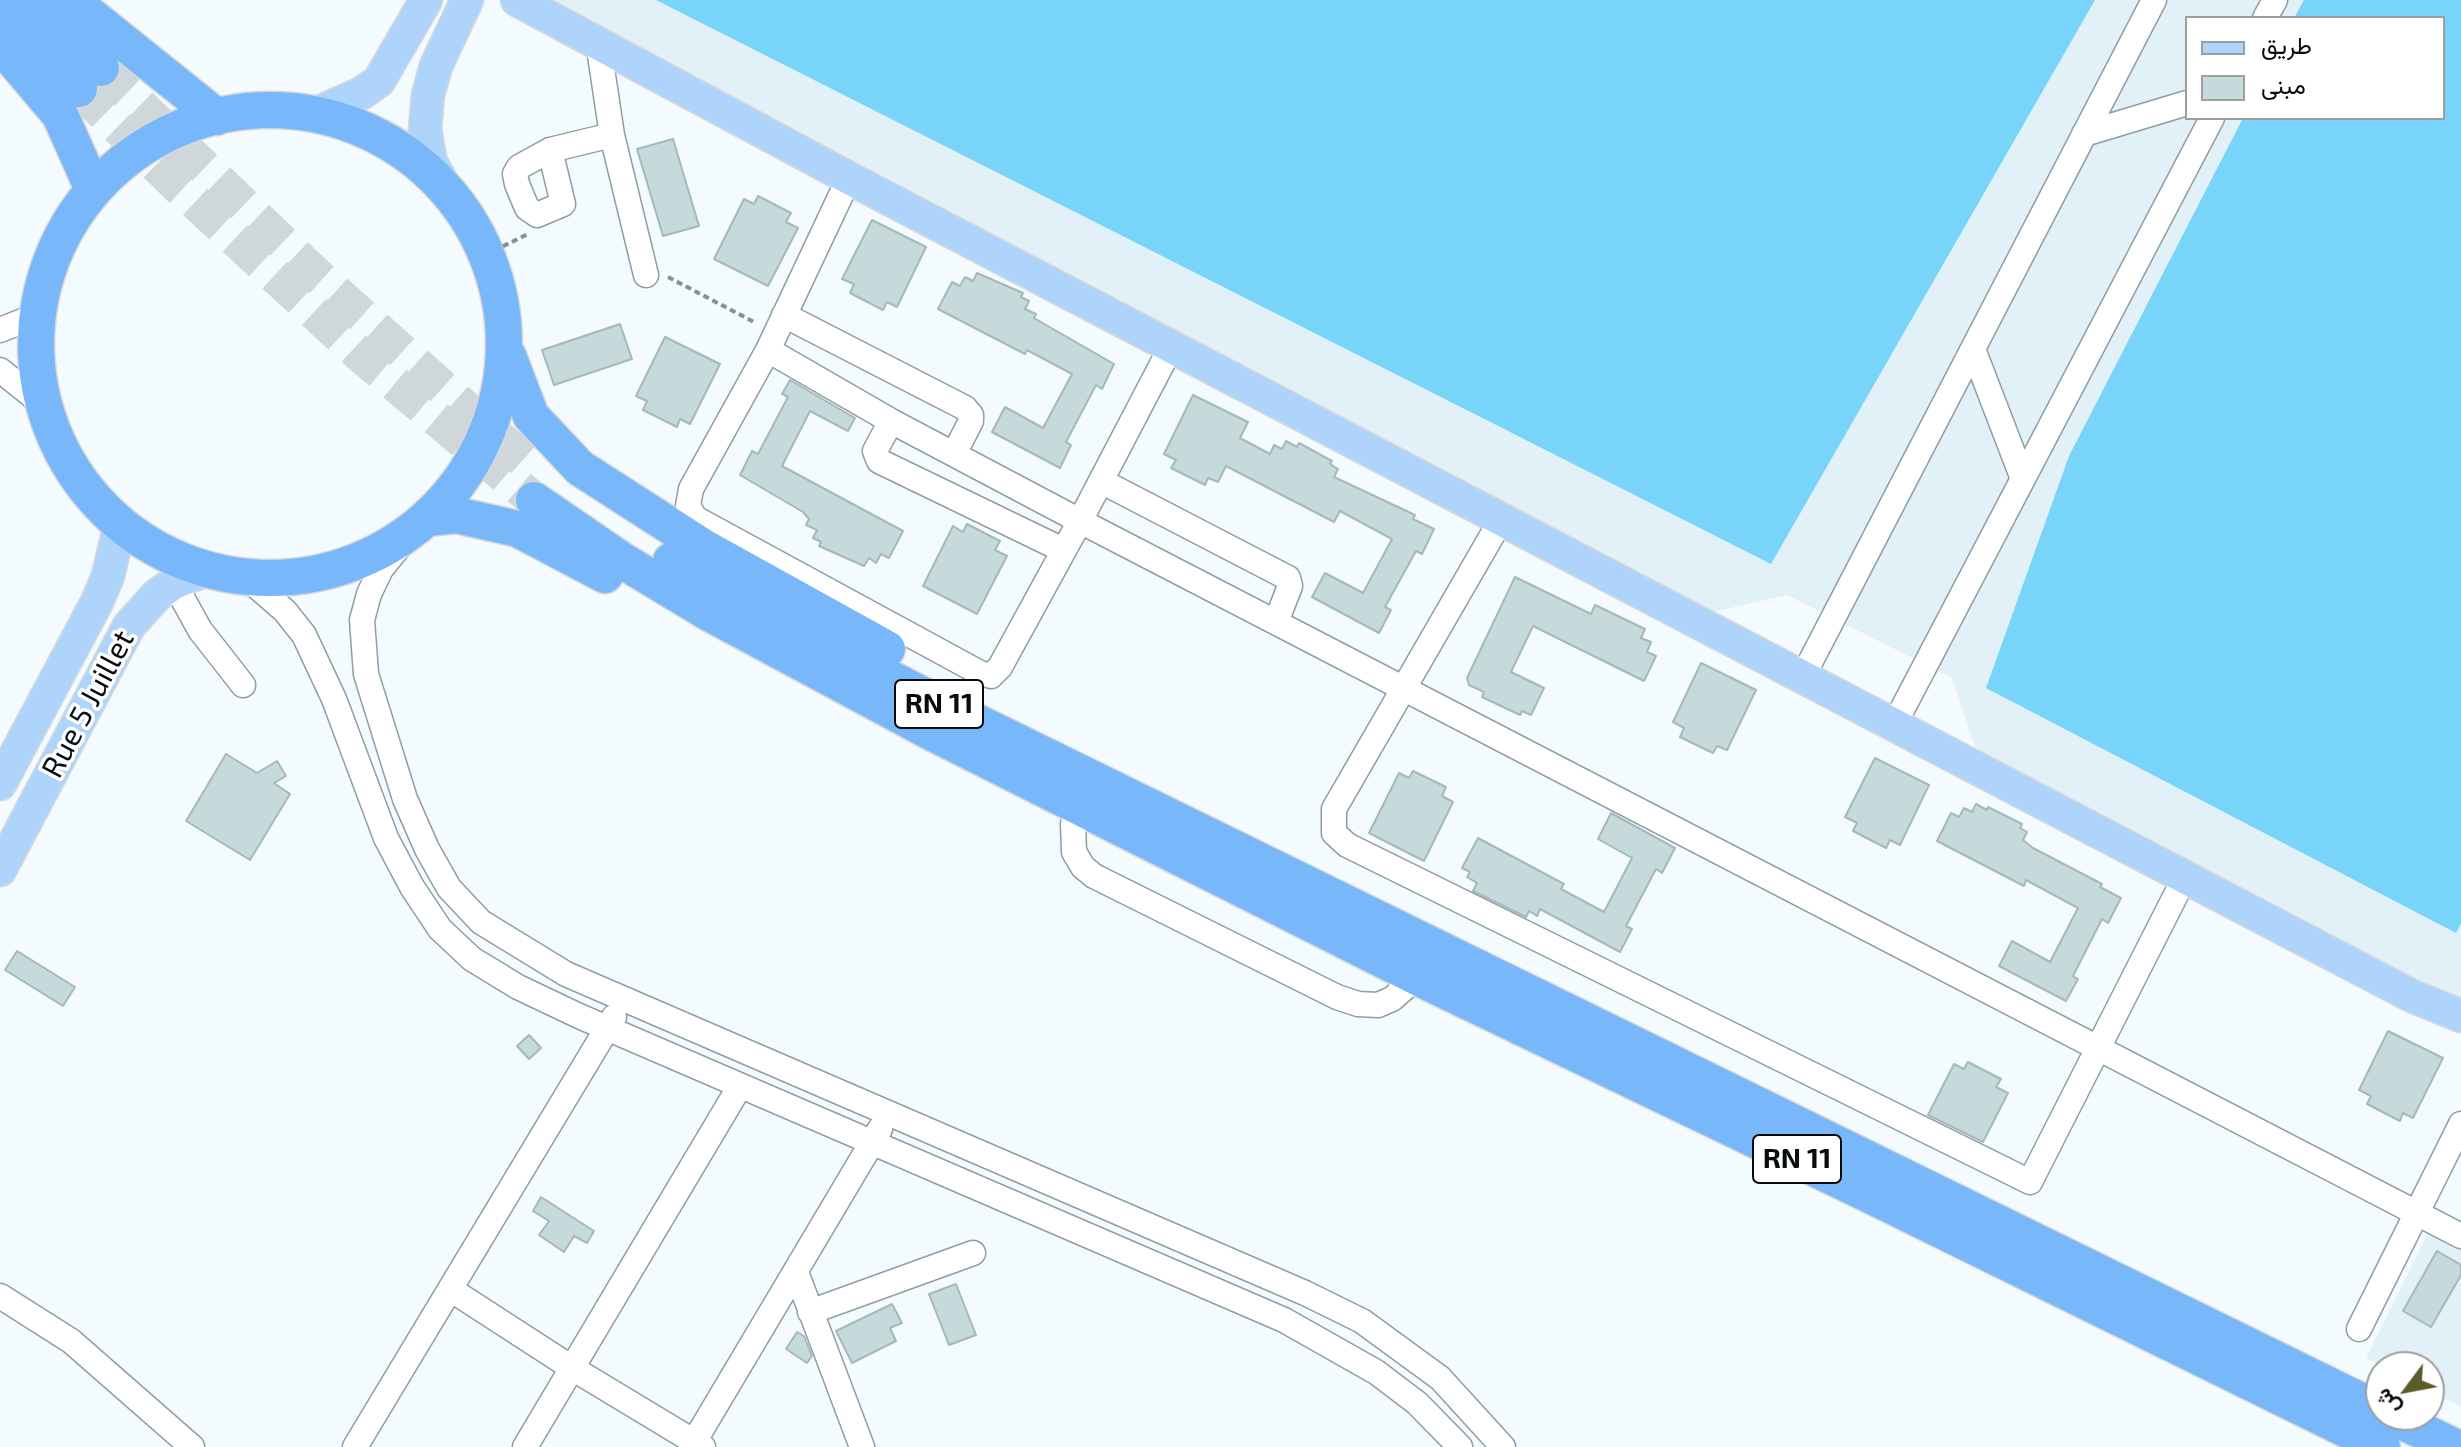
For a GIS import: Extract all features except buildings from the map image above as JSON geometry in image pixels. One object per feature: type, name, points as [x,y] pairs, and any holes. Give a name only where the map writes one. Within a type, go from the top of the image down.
[{"type":"highway","points":[[0,12],[90,78],[30,0]]},
{"type":"highway","points":[[71,0],[217,117]]},
{"type":"highway","points":[[0,44],[60,115],[73,137],[93,189]]},
{"type":"highway","points":[[1212,872],[1150,856],[934,761],[675,619],[547,542],[487,520],[456,515],[420,525],[350,565],[316,575],[247,578],[208,569],[164,553],[120,524],[75,472],[58,442],[45,406],[37,358],[38,315],[66,231],[93,189],[125,156],[158,132],[196,117],[265,111],[313,115],[352,126],[389,144],[422,167],[450,197],[485,255],[499,299],[511,370],[531,416],[559,450],[608,488],[853,632],[1269,845],[1343,899]]},
{"type":"highway","points":[[420,525],[471,466],[486,436],[502,370],[503,337]]},
{"type":"highway","name":"RN 11","points":[[2365,1403],[788,626],[542,491],[623,561],[781,654],[1417,977],[1883,1201],[2382,1447]]},
{"type":"highway","points":[[2422,1431],[2455,1447]]},
{"type":"main road","points":[[313,115],[362,93],[379,81],[426,0]]},
{"type":"main road","points":[[450,197],[431,162],[425,130],[428,95],[436,66],[467,0]]},
{"type":"main road","points":[[517,0],[849,178],[1802,678],[2412,996],[2461,1016]]},
{"type":"main road","name":"Rue 5 Juillet","points":[[0,784],[97,602],[108,576],[120,524]]},
{"type":"main road","name":"Rue 5 Juillet","points":[[0,870],[129,626],[157,595],[174,583],[208,569]]},
{"type":"street","points":[[1802,678],[2154,0]]},
{"type":"street","points":[[598,42],[612,135],[646,275]]},
{"type":"street","points":[[2084,134],[2185,104]]},
{"type":"street","points":[[1894,725],[2211,120]]},
{"type":"street","points":[[550,150],[563,204],[537,215],[531,213],[515,174],[519,167],[550,150],[612,135]]},
{"type":"street","points":[[849,178],[776,333],[691,489],[688,506],[695,518],[980,673],[991,676],[1000,667],[1171,347]]},
{"type":"street","points":[[0,330],[38,315]]},
{"type":"street","points":[[776,333],[891,421],[2461,1236]]},
{"type":"street","points":[[776,333],[965,408],[971,415],[971,421],[955,452]]},
{"type":"street","points":[[1973,349],[2023,479]]},
{"type":"street","points":[[0,370],[45,406]]},
{"type":"street","points":[[891,421],[875,451],[879,461],[1063,550]]},
{"type":"street","points":[[1101,481],[1288,578],[1290,586],[1276,622]]},
{"type":"street","points":[[1501,520],[1332,815],[1334,833],[1347,845],[2030,1182],[2185,877]]},
{"type":"street","points":[[420,525],[381,569],[369,594],[362,620],[362,646],[373,703],[405,799],[427,849],[449,888],[481,922],[566,974],[1305,1293],[1362,1321],[1440,1378],[1503,1447]]},
{"type":"street","points":[[247,578],[285,611],[304,635],[334,699],[386,838],[412,887],[440,929],[472,959],[518,987],[608,1029],[1284,1320],[1376,1372],[1417,1403],[1460,1447]]},
{"type":"street","points":[[174,583],[200,630],[243,685]]},
{"type":"street","points":[[1073,824],[1074,852],[1094,876],[1337,997],[1358,1004],[1378,1005],[1392,999],[1417,977]]},
{"type":"street","points":[[355,1447],[608,1029],[623,999]]},
{"type":"street","points":[[525,1447],[740,1086]]},
{"type":"street","points":[[450,1289],[696,1445],[888,1113]]},
{"type":"street","points":[[2359,1329],[2461,1124]]},
{"type":"street","points":[[810,1312],[973,1253]]},
{"type":"street","points":[[796,1272],[862,1447]]},
{"type":"street","points":[[0,1296],[71,1341],[192,1447]]},
{"type":"path","points":[[485,255],[528,237],[531,213]]},
{"type":"path","points":[[646,275],[656,271],[776,333]]},
{"type":"shaded area","points":[[550,0],[2461,0],[2461,999],[2415,983],[1977,753],[1952,678],[1787,595],[1712,612]]},
{"type":"shaded area","points":[[656,0],[2095,0],[1771,564]]},
{"type":"shaded area","points":[[2304,0],[2461,0],[2461,923],[2456,933],[1986,688],[2069,456],[2242,120],[2445,120],[2445,16],[2295,16]]},
{"type":"shaded area","points":[[2428,1233],[2461,1250],[2461,1407],[2445,1398],[2445,1351],[2369,1351]]},
{"type":"tunnel","points":[[101,68],[313,272],[530,466]]},
{"type":"tunnel","points":[[79,89],[178,186],[363,357],[534,500]]}]
